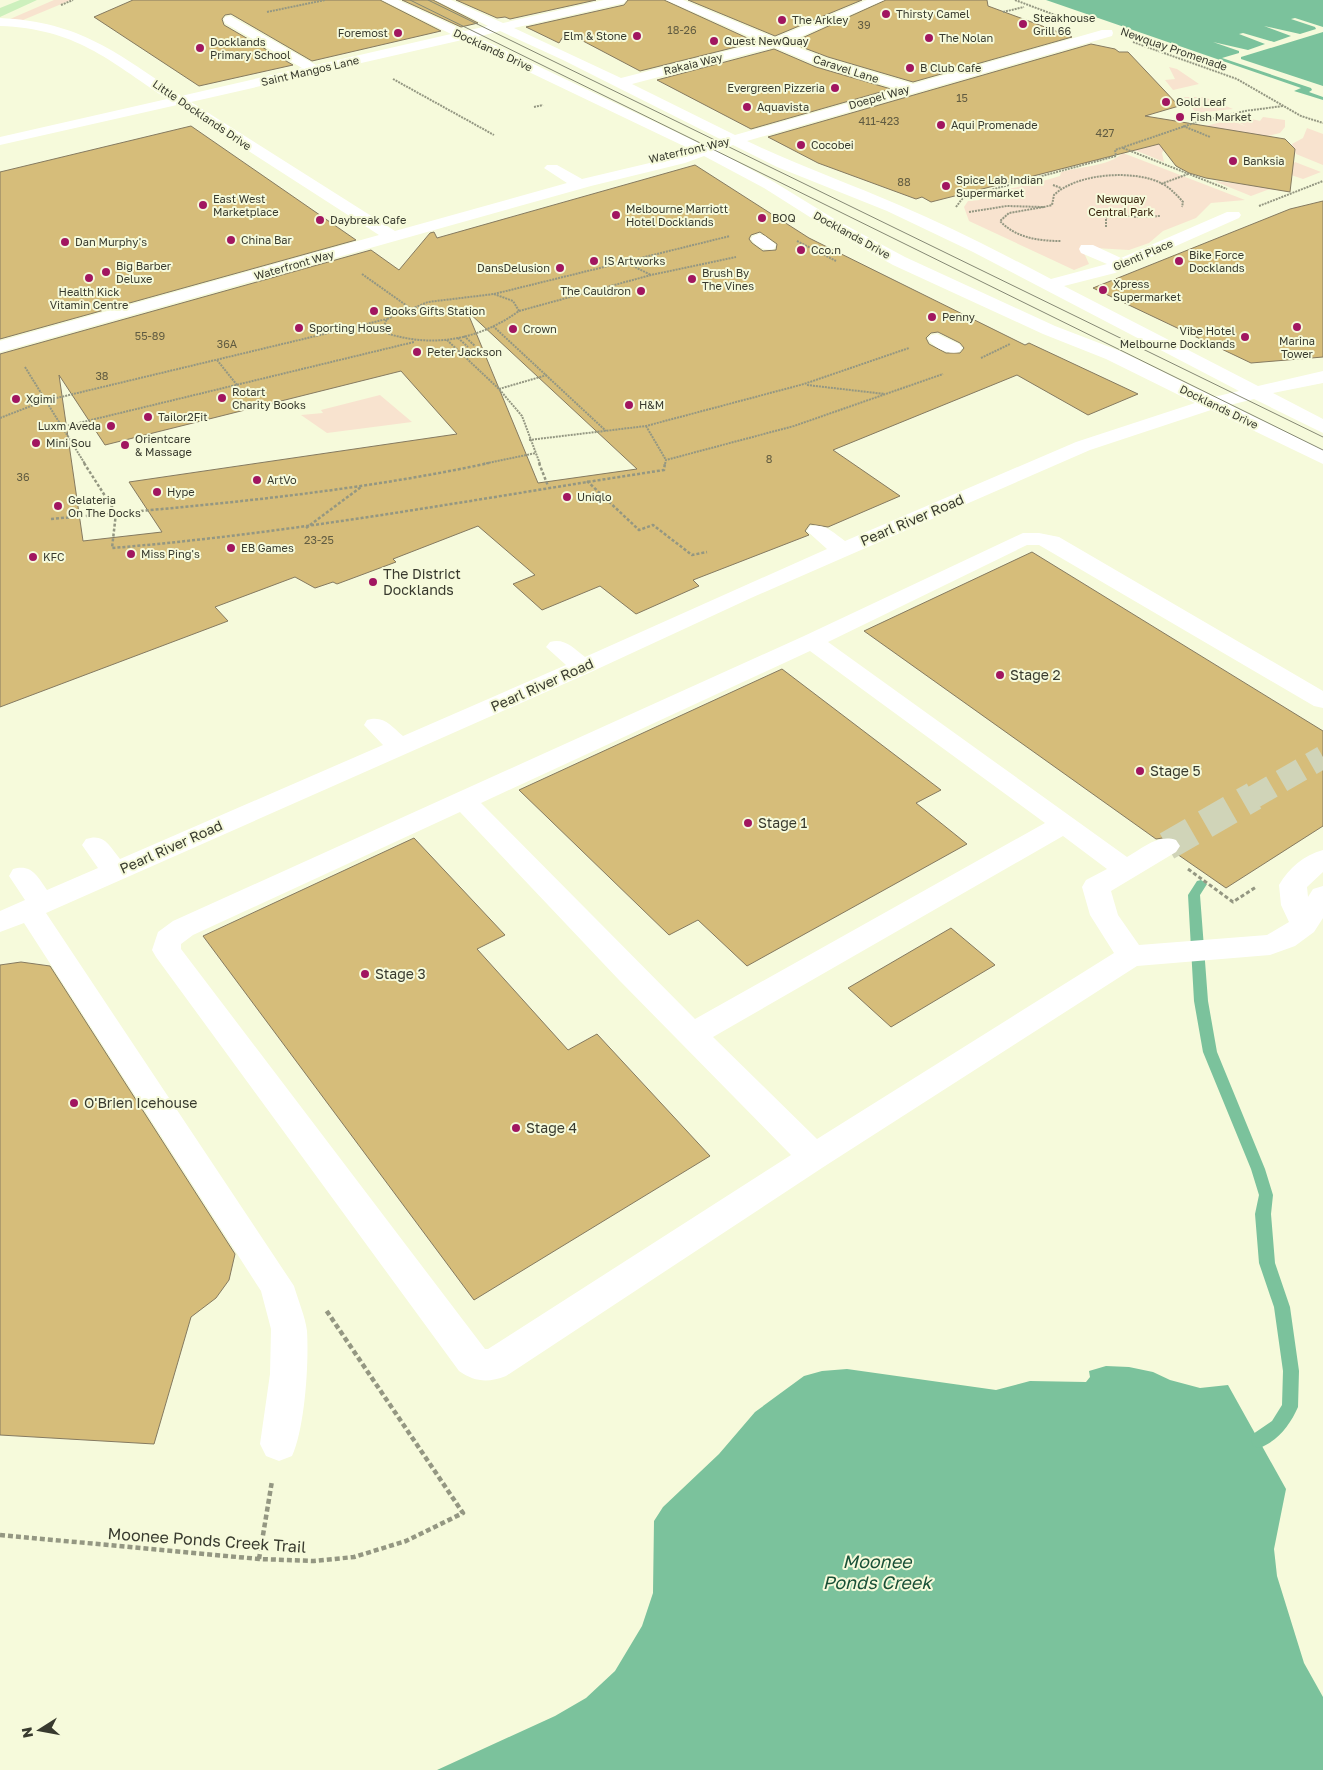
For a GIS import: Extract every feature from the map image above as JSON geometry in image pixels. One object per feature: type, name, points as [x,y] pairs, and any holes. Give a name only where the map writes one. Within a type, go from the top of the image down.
[{"type":"main road","points":[[0,13],[32,0]]},
{"type":"street","name":"Docklands Drive","points":[[388,0],[753,175],[830,223],[899,261],[1027,320],[1113,355],[1323,458]]},
{"type":"street","name":"Docklands Drive","points":[[441,0],[561,54],[782,164],[893,208],[1050,284],[1323,427]]},
{"type":"street","name":"Saint Mangos Lane","points":[[0,141],[183,101],[620,0]]},
{"type":"street","name":"Caravel Lane","points":[[672,0],[839,68],[910,88]]},
{"type":"street","name":"Rakaia Way","points":[[619,84],[774,43],[878,0]]},
{"type":"street","points":[[230,20],[314,70]]},
{"type":"street","name":"Little Docklands Drive","points":[[0,22],[41,25],[82,37],[393,237]]},
{"type":"street","name":"Doepel Way","points":[[734,140],[1025,55],[1108,33]]},
{"type":"street","points":[[208,137],[229,132]]},
{"type":"street","name":"Waterfront Way","points":[[0,347],[584,183],[680,160],[700,149],[734,140]]},
{"type":"street","points":[[552,168],[584,183]]},
{"type":"street","points":[[830,223],[910,205]]},
{"type":"street","name":"Glenti Place","points":[[1050,284],[1121,264],[1233,215]]},
{"type":"street","points":[[1087,249],[1121,264]]},
{"type":"street","points":[[1027,320],[1094,291],[1071,279]]},
{"type":"street","points":[[937,339],[953,348]]},
{"type":"street","name":"Pearl River Road","points":[[0,922],[583,667],[743,593],[1083,446],[1163,418],[1214,404],[1251,390],[1323,377]]},
{"type":"street","name":"Pearl River Road","points":[[1083,446],[1120,417],[1155,402],[1188,392],[1214,388],[1251,390]]},
{"type":"street","points":[[818,532],[843,550]]},
{"type":"street","points":[[1323,701],[1051,542],[1039,539],[1023,539],[1011,543],[812,641],[183,928],[168,939],[166,950],[472,1360],[480,1365],[493,1365],[814,1157],[1131,956],[1249,948],[1277,942],[1304,925],[1323,896]]},
{"type":"street","points":[[812,641],[1127,870]]},
{"type":"street","points":[[558,647],[583,667]]},
{"type":"street","points":[[376,725],[400,747]]},
{"type":"street","points":[[464,801],[814,1157]]},
{"type":"street","points":[[692,1035],[1064,824]]},
{"type":"street","points":[[95,845],[114,871]]},
{"type":"street","points":[[1131,956],[1103,914],[1097,899],[1096,887],[1127,870],[1174,855]]},
{"type":"street","points":[[1304,925],[1293,898],[1294,885],[1304,872],[1323,859]]},
{"type":"street","points":[[23,876],[35,906],[277,1286],[289,1329],[288,1374],[279,1444]]},
{"type":"path","points":[[230,20],[326,0]]},
{"type":"path","name":"Newquay Promenade","points":[[1015,0],[1237,79],[1301,116],[1323,123]]},
{"type":"path","points":[[1003,12],[1024,7]]},
{"type":"path","points":[[388,76],[494,135]]},
{"type":"path","points":[[954,209],[968,196],[1116,156],[1115,150],[1183,126],[1245,111],[1283,106]]},
{"type":"path","points":[[1183,126],[1210,137]]},
{"type":"path","points":[[1123,148],[1231,190]]},
{"type":"path","points":[[1160,184],[1189,174]]},
{"type":"path","points":[[1068,240],[1059,243],[1023,235],[1006,227],[1000,221],[1000,218],[1009,213],[1052,205],[1053,196],[1064,188],[1077,182],[1103,175],[1140,178],[1160,184],[1180,197],[1183,206],[1178,210]]},
{"type":"path","points":[[1233,215],[1323,181]]},
{"type":"path","points":[[1053,185],[1061,188]]},
{"type":"path","points":[[1256,200],[1264,203]]},
{"type":"path","points":[[965,212],[1007,206],[1044,207]]},
{"type":"path","points":[[1103,231],[1106,227],[1106,218],[1116,213],[1121,212],[1131,216],[1163,215]]},
{"type":"path","points":[[0,418],[44,401],[387,319],[428,302],[494,294],[627,263],[738,234]]},
{"type":"path","points":[[792,239],[843,264]]},
{"type":"path","points":[[791,245],[800,243]]},
{"type":"path","points":[[62,427],[417,342],[446,340],[464,336],[509,319],[519,311],[651,275],[744,255]]},
{"type":"path","points":[[627,263],[651,275]]},
{"type":"path","points":[[494,294],[511,299],[518,304],[519,311]]},
{"type":"path","points":[[387,319],[384,326],[389,334],[417,342]]},
{"type":"path","points":[[493,326],[607,431]]},
{"type":"path","points":[[464,336],[474,346]]},
{"type":"path","points":[[458,337],[468,347]]},
{"type":"path","points":[[446,340],[499,389],[522,416],[529,440],[536,453],[548,486]]},
{"type":"path","points":[[978,359],[1011,345],[1003,342]]},
{"type":"path","points":[[529,440],[646,426],[804,384],[918,345]]},
{"type":"path","points":[[21,360],[44,401],[116,513],[112,548],[306,528],[423,510],[548,486],[664,470],[666,460],[646,426]]},
{"type":"path","points":[[217,360],[237,385]]},
{"type":"path","points":[[666,460],[768,433],[887,394],[946,372]]},
{"type":"path","points":[[499,389],[548,375]]},
{"type":"path","points":[[804,384],[887,394]]},
{"type":"path","points":[[51,518],[166,510],[362,486],[482,466],[536,453]]},
{"type":"path","points":[[587,481],[639,530],[653,525],[692,556],[707,552]]},
{"type":"path","points":[[306,528],[362,486]]},
{"type":"path","points":[[1174,855],[1233,902]]},
{"type":"path","points":[[259,1559],[279,1444]]},
{"type":"path","name":"Moonee Ponds Creek Trail","points":[[0,1535],[259,1559],[314,1561],[354,1557],[406,1541],[463,1513]]},
{"type":"green space","points":[[54,0],[71,0],[23,20],[10,19]]},
{"type":"green space","points":[[1169,67],[1177,69],[1199,84],[1173,90],[1165,80],[1175,79]]},
{"type":"green space","points":[[1184,97],[1204,97],[1233,109],[1196,113]]},
{"type":"green space","points":[[1244,117],[1260,121],[1263,117],[1285,120],[1285,127],[1280,133],[1268,136],[1196,128],[1231,120],[1247,127],[1236,121]]},
{"type":"green space","points":[[1307,128],[1323,134],[1323,165],[1296,154],[1292,144],[1303,138]]},
{"type":"green space","points":[[1187,132],[1164,149],[1162,153],[1164,162],[1132,149]]},
{"type":"green space","name":"Newquay Central Park","points":[[1123,153],[1245,200],[1211,203],[1196,218],[1163,231],[1149,243],[1129,250],[1095,248],[1084,253],[1089,264],[1074,270],[969,221],[964,207],[968,201],[980,200],[977,196],[986,196],[994,191],[1023,186],[1060,176],[1061,172],[1094,166],[1117,158]]},
{"type":"green space","points":[[1295,162],[1321,172],[1303,179],[1285,173]]},
{"type":"green space","points":[[1214,181],[1282,188],[1267,190],[1251,196]]},
{"type":"green space","points":[[380,395],[412,422],[327,433],[301,415],[323,413],[321,410]]},
{"type":"water","points":[[1046,0],[1323,0],[1323,100],[1294,91],[1301,88]]},
{"type":"water","name":"Moonee Ponds Creek","points":[[1106,1366],[1129,1367],[1153,1372],[1170,1380],[1200,1388],[1228,1385],[1286,1489],[1274,1549],[1277,1576],[1304,1663],[1323,1697],[1323,1770],[437,1770],[555,1716],[586,1698],[615,1671],[642,1626],[653,1593],[654,1521],[663,1507],[719,1454],[755,1412],[804,1376],[822,1371],[847,1369],[996,1390],[1030,1381],[1086,1382],[1090,1377],[1089,1371]]},
{"type":"pier","points":[[1295,18],[1323,27],[1323,32],[1241,57],[1241,59],[1323,86],[1323,97],[1309,92],[1312,90],[1311,88],[1222,58],[1239,53],[1239,51],[1213,42],[1248,50],[1265,44],[1239,34],[1243,33],[1274,42],[1291,36],[1264,26],[1300,34],[1316,29],[1291,19]]},
{"type":"building","points":[[133,0],[380,0],[441,31],[312,61],[231,14],[225,15],[222,19],[224,25],[293,65],[199,86],[94,17]]},
{"type":"building","points":[[402,0],[433,0],[478,23],[461,27]]},
{"type":"building","points":[[456,0],[596,0],[510,19],[505,17],[497,18]]},
{"type":"building","name":"Elm & Stone","points":[[628,0],[664,0],[756,42],[640,71],[566,32],[559,43],[526,27],[624,5]]},
{"type":"building","name":"The Arkley","points":[[688,0],[862,0],[775,36]]},
{"type":"building","name":"The Nolan","points":[[886,0],[987,0],[988,6],[1072,37],[913,82],[828,57],[791,43]]},
{"type":"building","points":[[1091,44],[1115,49],[1119,52],[1128,52],[1179,106],[1145,116],[1285,139],[1295,149],[1290,192],[1206,178],[1189,173],[1176,166],[1159,144],[931,202],[922,197],[916,199],[818,163],[768,137]]},
{"type":"building","name":"Aquavista","points":[[774,49],[816,67],[891,89],[751,129],[657,80]]},
{"type":"building","points":[[191,126],[356,240],[0,339],[0,172]]},
{"type":"building","points":[[695,165],[809,238],[1025,345],[1029,343],[1138,394],[1088,415],[1017,375],[833,450],[900,496],[828,527],[810,524],[805,531],[809,535],[693,580],[699,586],[636,614],[600,586],[542,610],[513,584],[535,575],[478,526],[393,559],[396,562],[337,584],[333,582],[315,588],[295,577],[215,607],[228,621],[0,707],[0,354],[371,250],[399,270],[430,233],[434,232],[437,238]],"holes":[[[760,232],[777,244],[776,250],[763,251],[752,243],[749,239],[751,235]],[[467,311],[637,469],[538,483]],[[938,332],[960,343],[964,348],[960,353],[946,353],[929,344],[926,338],[931,333]],[[401,371],[457,434],[129,482],[162,532],[83,541],[59,375],[105,445]]]},
{"type":"building","points":[[1323,201],[1323,357],[1251,363],[1093,288],[1290,209]]},
{"type":"building","points":[[1032,552],[1323,731],[1323,826],[1226,888],[1177,854],[1182,847],[1178,839],[1169,837],[1156,839],[864,631]]},
{"type":"building","name":"Stage 1","points":[[782,669],[941,790],[916,803],[967,844],[747,966],[698,920],[669,935],[519,790]]},
{"type":"building","points":[[414,838],[505,935],[477,949],[568,1050],[597,1034],[710,1156],[474,1300],[203,936]]},
{"type":"building","points":[[951,928],[995,965],[891,1027],[848,988]]},
{"type":"building","name":"O'Brien Icehouse","points":[[21,962],[50,966],[235,1254],[229,1280],[216,1298],[191,1317],[154,1444],[0,1435],[0,965]]},
{"type":"waterway","points":[[1201,884],[1194,895],[1201,1001],[1210,1052],[1258,1169],[1266,1195],[1263,1214],[1267,1263],[1282,1307],[1291,1371],[1290,1407],[1278,1426],[1259,1440]]},
{"type":"tunnel","points":[[1252,798],[1323,757]]},
{"type":"tunnel","points":[[1167,846],[1254,796]]},
{"type":"tram line","points":[[410,0],[1323,450]]},
{"type":"tram line","points":[[428,0],[1323,437]]},
{"type":"place","name":"Thirsty Camel","points":[[886,14]]},
{"type":"place","name":"The Arkley","points":[[782,20]]},
{"type":"place","name":"Steakhouse Grill 66","points":[[1023,24]]},
{"type":"place","name":"Foremost","points":[[398,33]]},
{"type":"place","name":"Elm & Stone","points":[[637,36]]},
{"type":"place","name":"The Nolan","points":[[929,38]]},
{"type":"place","name":"Quest NewQuay","points":[[714,41]]},
{"type":"place","name":"Docklands Primary School","points":[[200,48]]},
{"type":"place","name":"B Club Cafe","points":[[910,68]]},
{"type":"place","name":"Evergreen Pizzeria","points":[[835,88]]},
{"type":"place","name":"Gold Leaf","points":[[1166,102]]},
{"type":"place","name":"Aquavista","points":[[747,107]]},
{"type":"place","name":"Fish Market","points":[[1180,117]]},
{"type":"place","name":"Aqui Promenade","points":[[941,125]]},
{"type":"place","name":"Cocobei","points":[[801,145]]},
{"type":"place","name":"Banksia","points":[[1233,161]]},
{"type":"place","name":"Spice Lab Indian Supermarket","points":[[946,186]]},
{"type":"place","name":"East West Marketplace","points":[[203,205]]},
{"type":"place","name":"Melbourne Marriott Hotel Docklands","points":[[616,215]]},
{"type":"place","name":"BOQ","points":[[762,218]]},
{"type":"place","name":"Daybreak Cafe","points":[[320,220]]},
{"type":"place","name":"China Bar","points":[[231,240]]},
{"type":"place","name":"Dan Murphy's","points":[[65,242]]},
{"type":"place","name":"Cco.n","points":[[801,250]]},
{"type":"place","name":"IS Artworks","points":[[594,261]]},
{"type":"place","name":"Bike Force Docklands","points":[[1179,261]]},
{"type":"place","name":"DansDelusion","points":[[560,268]]},
{"type":"place","name":"Big Barber Deluxe","points":[[106,272]]},
{"type":"place","name":"Health Kick Vitamin Centre","points":[[89,278]]},
{"type":"place","name":"Brush By The Vines","points":[[692,279]]},
{"type":"place","name":"Xpress Supermarket","points":[[1103,290]]},
{"type":"place","name":"The Cauldron","points":[[641,291]]},
{"type":"place","name":"Books Gifts Station","points":[[374,311]]},
{"type":"place","name":"Penny","points":[[932,317]]},
{"type":"place","name":"Marina Tower","points":[[1297,327]]},
{"type":"place","name":"Sporting House","points":[[299,328]]},
{"type":"place","name":"Crown","points":[[513,329]]},
{"type":"place","name":"Vibe Hotel Melbourne Docklands","points":[[1245,337]]},
{"type":"place","name":"Peter Jackson","points":[[417,352]]},
{"type":"place","name":"Rotart Charity Books","points":[[222,398]]},
{"type":"place","name":"Xgimi","points":[[16,399]]},
{"type":"place","name":"H&M","points":[[629,405]]},
{"type":"place","name":"Tailor2Fit","points":[[148,417]]},
{"type":"place","name":"Luxm Aveda","points":[[111,426]]},
{"type":"place","name":"Mini Sou","points":[[36,443]]},
{"type":"place","name":"Orientcare & Massage","points":[[125,445]]},
{"type":"place","name":"ArtVo","points":[[257,480]]},
{"type":"place","name":"Hype","points":[[157,492]]},
{"type":"place","name":"Uniqlo","points":[[567,497]]},
{"type":"place","name":"Gelateria On The Docks","points":[[58,506]]},
{"type":"place","name":"EB Games","points":[[231,548]]},
{"type":"place","name":"Miss Ping's","points":[[131,554]]},
{"type":"place","name":"KFC","points":[[33,557]]},
{"type":"place","name":"The District Docklands","points":[[373,582]]},
{"type":"place","name":"Stage 2","points":[[1000,675]]},
{"type":"place","name":"Stage 5","points":[[1140,771]]},
{"type":"place","name":"Stage 1","points":[[748,823]]},
{"type":"place","name":"Stage 3","points":[[365,974]]},
{"type":"place","name":"O'Brien Icehouse","points":[[74,1103]]},
{"type":"place","name":"Stage 4","points":[[516,1128]]}]
